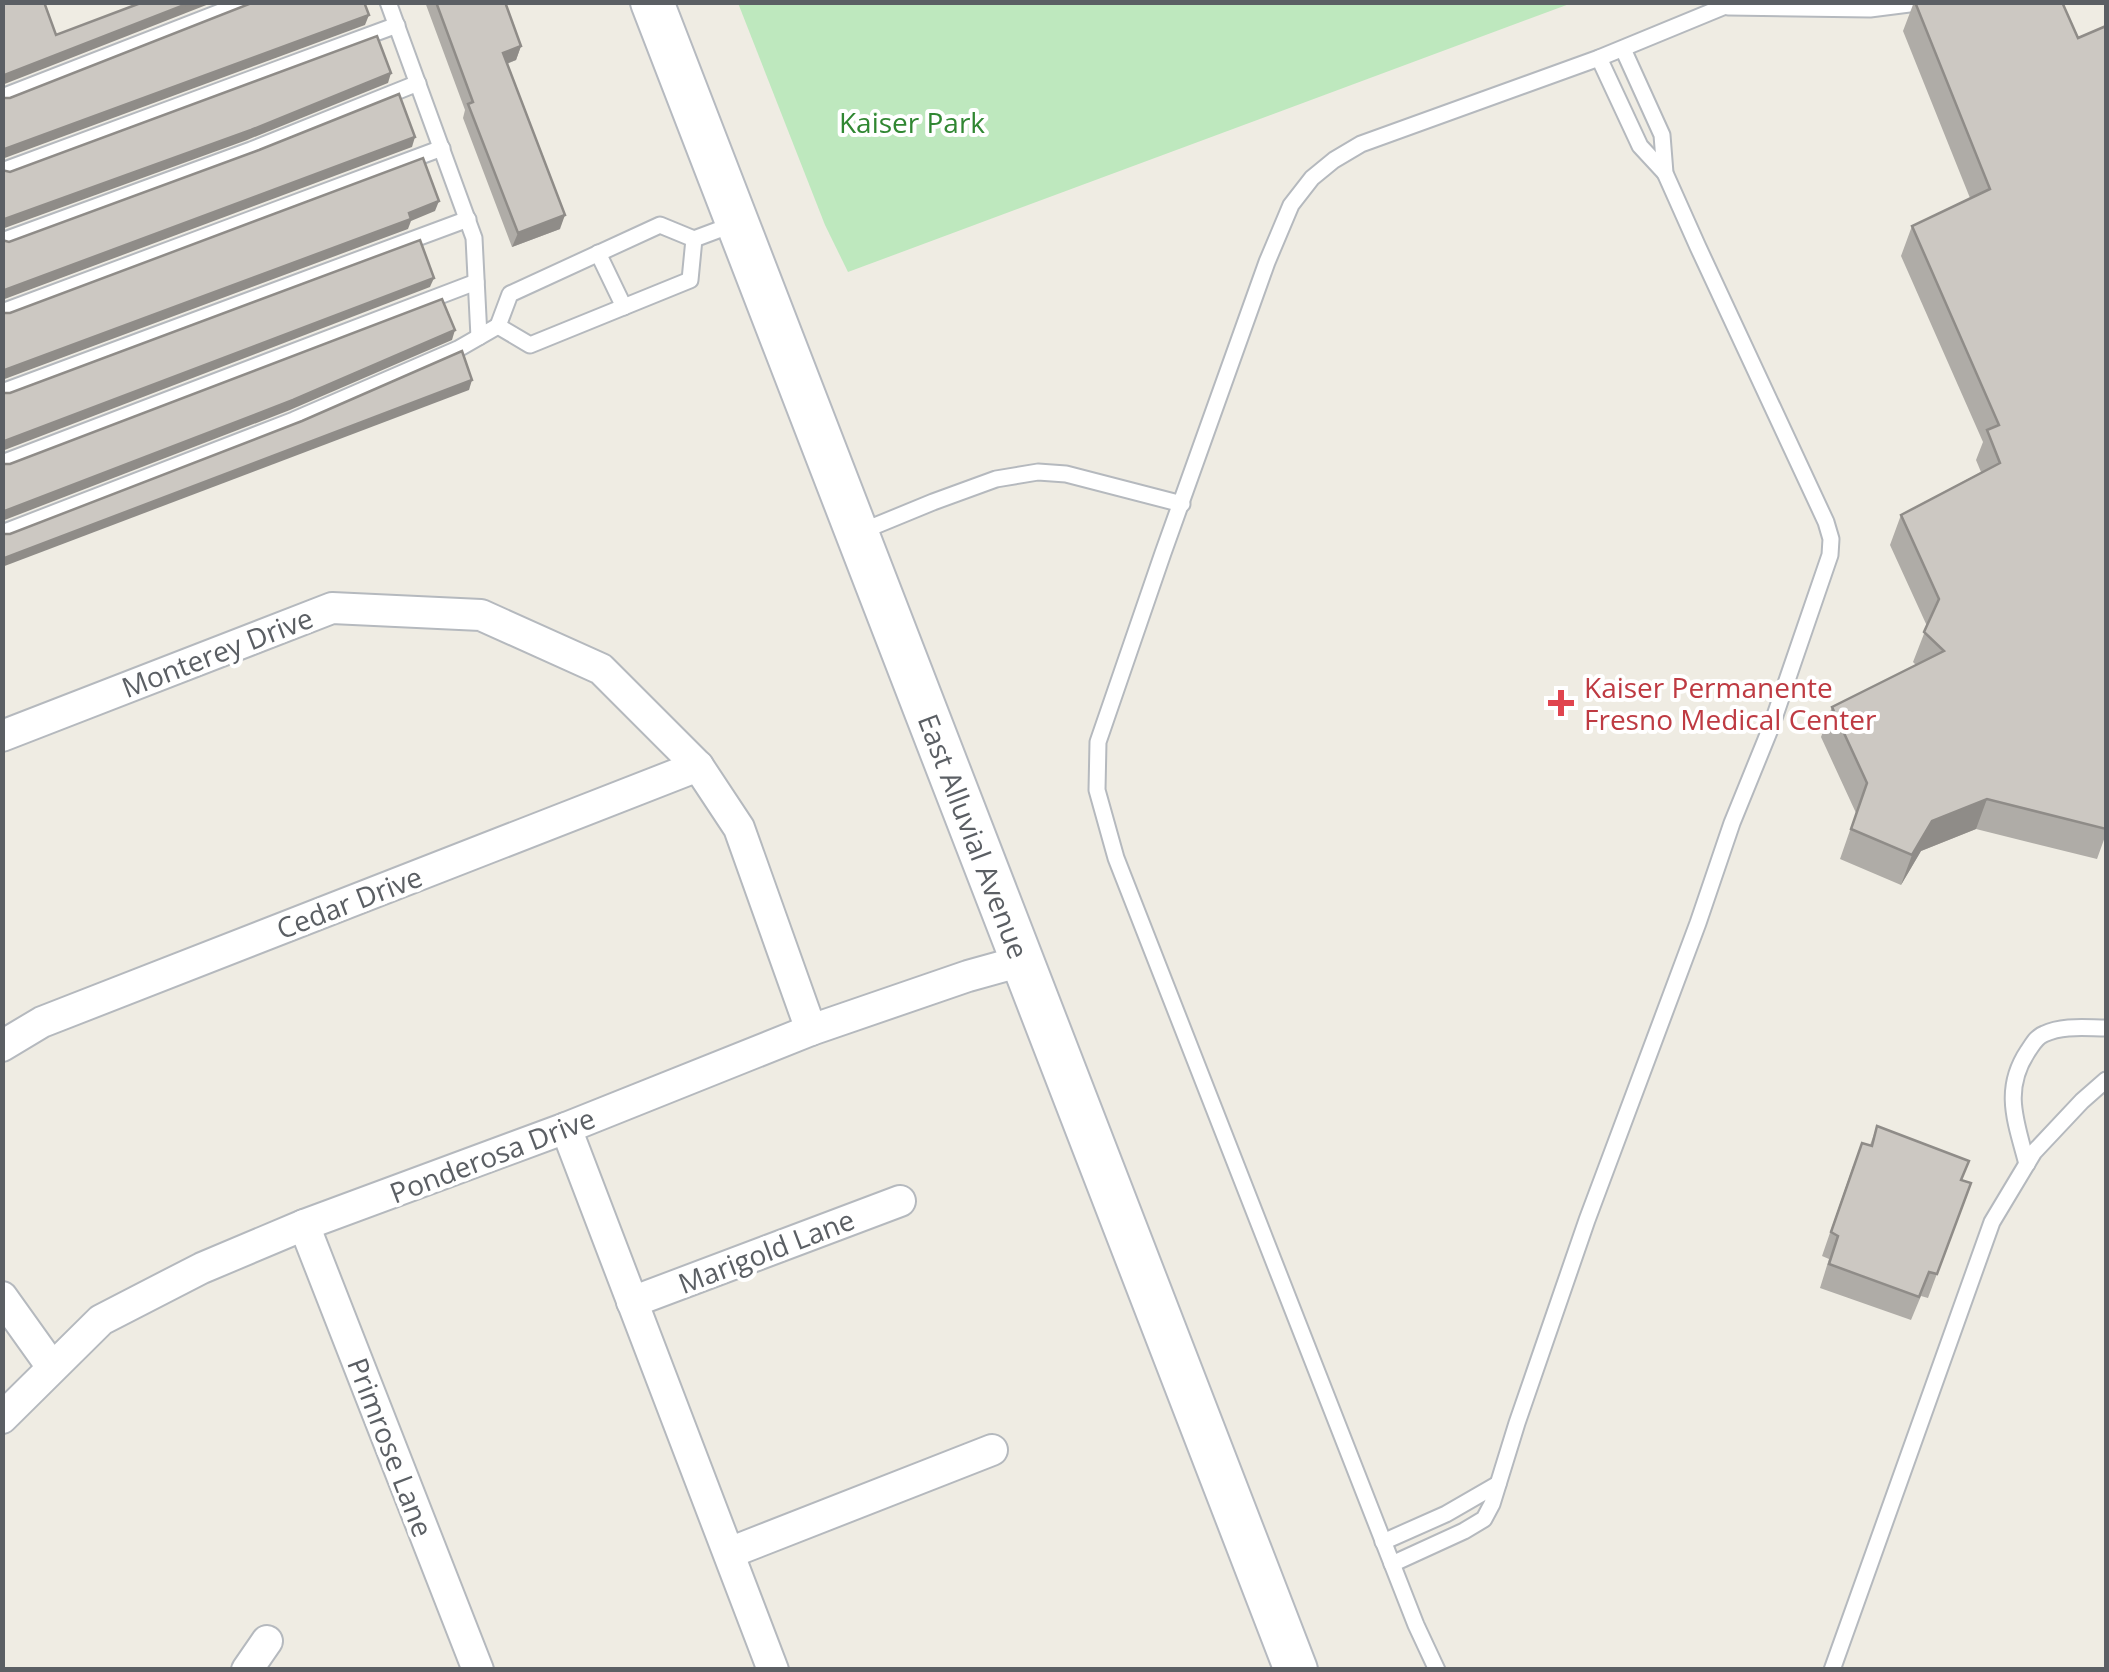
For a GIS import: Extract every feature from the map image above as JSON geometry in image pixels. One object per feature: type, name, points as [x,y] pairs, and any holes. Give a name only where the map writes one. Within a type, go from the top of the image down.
[{"type":"main road","name":"East Alluvial Avenue","points":[[652,2],[1296,1670]]},
{"type":"street","name":"Monterey Drive","points":[[2,736],[332,608],[481,615],[601,669],[698,766],[739,828],[811,1030]]},
{"type":"street","name":"Cedar Drive","points":[[2,1046],[42,1022],[698,766]]},
{"type":"street","name":"Ponderosa Drive","points":[[2,1418],[101,1320],[202,1268],[811,1030],[1022,961]]},
{"type":"street","points":[[566,1128],[773,1670]]},
{"type":"street","name":"Marigold Lane","points":[[632,1302],[900,1201]]},
{"type":"street","name":"Primrose Lane","points":[[304,1225],[478,1670]]},
{"type":"street","points":[[2,1296],[52,1367]]},
{"type":"street","points":[[729,1553],[992,1450]]},
{"type":"street","points":[[247,1670],[268,1641]]},
{"type":"lane","points":[[2,97],[246,2]]},
{"type":"lane","points":[[388,2],[474,238],[479,337]]},
{"type":"lane","points":[[1438,1670],[1416,1626],[1116,858],[1097,790],[1098,742],[1267,262],[1291,205],[1312,178],[1361,144],[1623,49],[1729,5],[1870,9],[1925,2]]},
{"type":"lane","points":[[2,171],[396,25]]},
{"type":"lane","points":[[1623,49],[1662,136],[1665,172]]},
{"type":"lane","points":[[1392,1564],[1437,1545],[1484,1518],[1492,1504],[1587,1220],[1771,727],[1830,555],[1826,522],[1665,172],[1640,146],[1599,58]]},
{"type":"lane","points":[[2,241],[418,84]]},
{"type":"lane","points":[[2,312],[442,148]]},
{"type":"lane","points":[[2,392],[468,219]]},
{"type":"lane","points":[[2,532],[294,420],[458,349],[498,326],[510,294],[660,225],[694,238],[738,223]]},
{"type":"lane","points":[[498,326],[530,345],[690,280],[694,238]]},
{"type":"lane","points":[[598,254],[624,307]]},
{"type":"lane","points":[[2,463],[476,282]]},
{"type":"lane","points":[[857,534],[996,479],[1038,472],[1066,474],[1182,504]]},
{"type":"lane","points":[[2027,1164],[2013,1110],[2012,1082],[2023,1058],[2039,1036],[2058,1029],[2106,1028]]},
{"type":"lane","points":[[1832,1670],[1992,1222],[2045,1140],[2106,1080]]},
{"type":"lane","points":[[1383,1542],[1446,1514],[1498,1484]]},
{"type":"green space","name":"Kaiser Park","points":[[738,3],[1572,3],[848,272],[825,225]]},
{"type":"building","points":[[2,2],[44,2],[56,35],[137,2],[192,2],[2,76]]},
{"type":"building","points":[[254,2],[364,2],[369,15],[2,150],[2,98]]},
{"type":"building","points":[[436,2],[505,2],[521,46],[503,53],[565,215],[518,233],[468,104],[473,102]]},
{"type":"building","name":"Kaiser Permanente Fresno Medical Center","points":[[1915,2],[2062,2],[2078,38],[2106,26],[2106,829],[1987,799],[1932,821],[1912,855],[1851,829],[1867,783],[1832,707],[1944,651],[1924,632],[1939,599],[1901,515],[2000,463],[1987,430],[1999,425],[1912,226],[1990,189]]},
{"type":"building","points":[[377,36],[391,73],[251,130],[2,220],[2,170],[10,172]]},
{"type":"building","points":[[399,94],[415,137],[2,291],[2,240],[9,242]]},
{"type":"building","points":[[423,158],[439,201],[409,213],[411,219],[2,371],[2,313]]},
{"type":"building","points":[[420,240],[434,278],[2,442],[2,393]]},
{"type":"building","points":[[442,299],[455,330],[293,400],[2,512],[2,464]]},
{"type":"building","points":[[462,351],[472,380],[2,559],[2,534],[302,421]]},
{"type":"building","points":[[1877,1126],[1969,1161],[1961,1180],[1971,1183],[1937,1274],[1929,1272],[1919,1297],[1829,1264],[1838,1236],[1831,1232],[1862,1143],[1872,1146]]},
{"type":"place","name":"Kaiser Permanente Fresno Medical Center","points":[[1561,703]]}]
